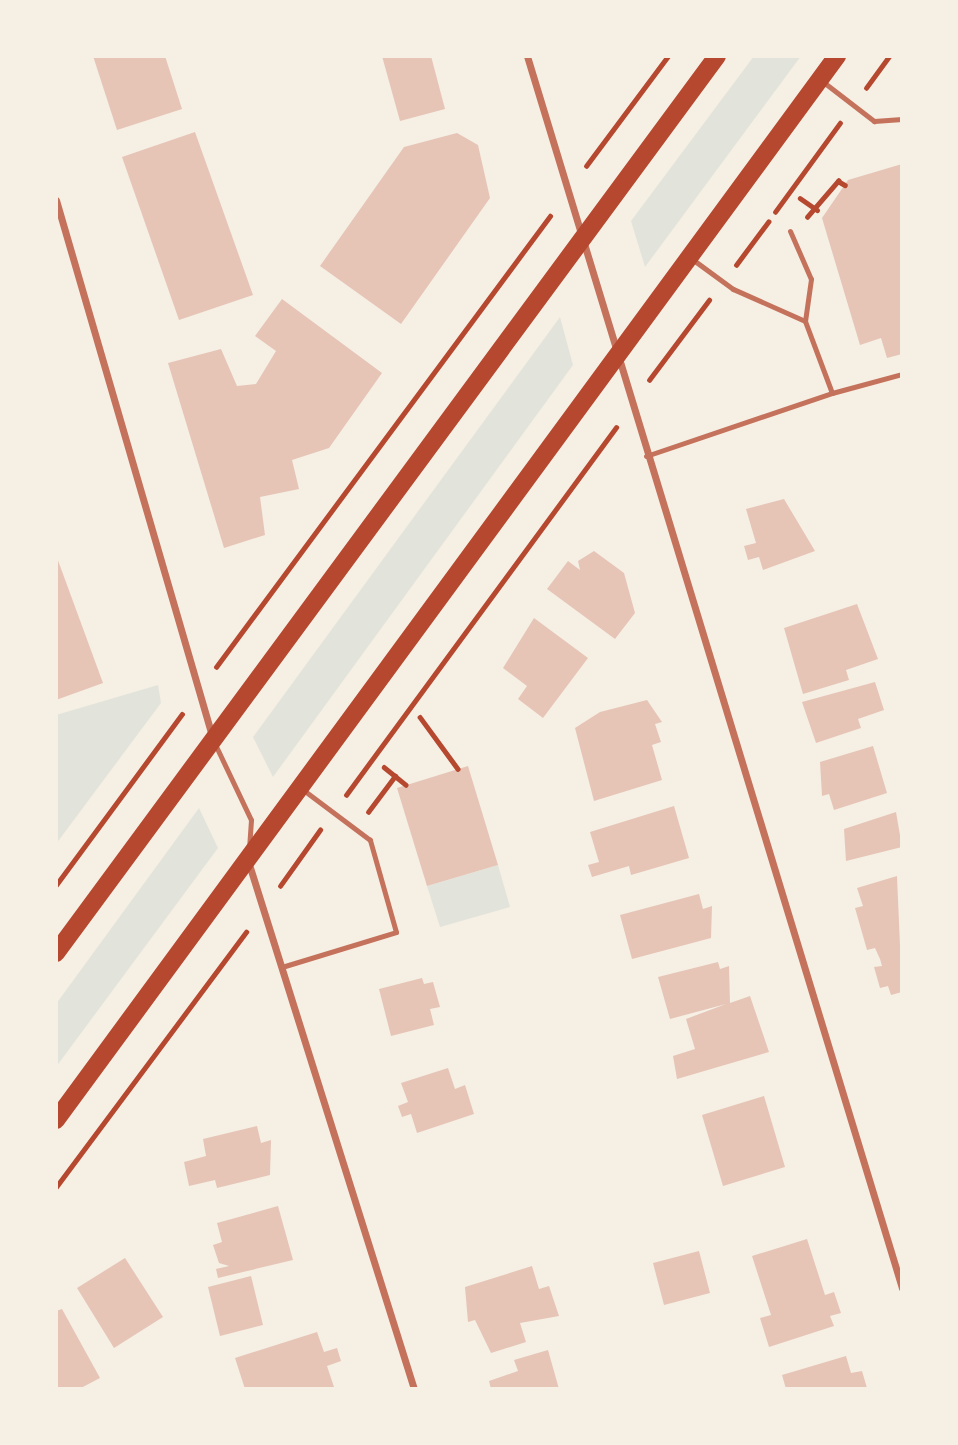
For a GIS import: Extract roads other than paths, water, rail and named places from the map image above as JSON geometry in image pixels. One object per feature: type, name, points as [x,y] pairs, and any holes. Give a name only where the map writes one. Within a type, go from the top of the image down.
[{"type":"main road","points":[[56,953],[717,56]]},
{"type":"main road","points":[[56,1120],[302,789],[837,56]]},
{"type":"street","points":[[527,56],[583,235],[646,456],[902,1288]]},
{"type":"street","points":[[56,200],[213,739]]},
{"type":"street","points":[[248,860],[285,966],[414,1389]]},
{"type":"lane","points":[[820,79],[874,121],[902,119]]},
{"type":"lane","points":[[790,231],[811,279],[804,321],[832,393]]},
{"type":"lane","points":[[690,257],[733,289],[804,321]]},
{"type":"lane","points":[[646,456],[832,393],[902,374]]},
{"type":"lane","points":[[213,739],[251,820],[248,860]]},
{"type":"lane","points":[[285,966],[396,932],[370,840],[302,789]]}]
